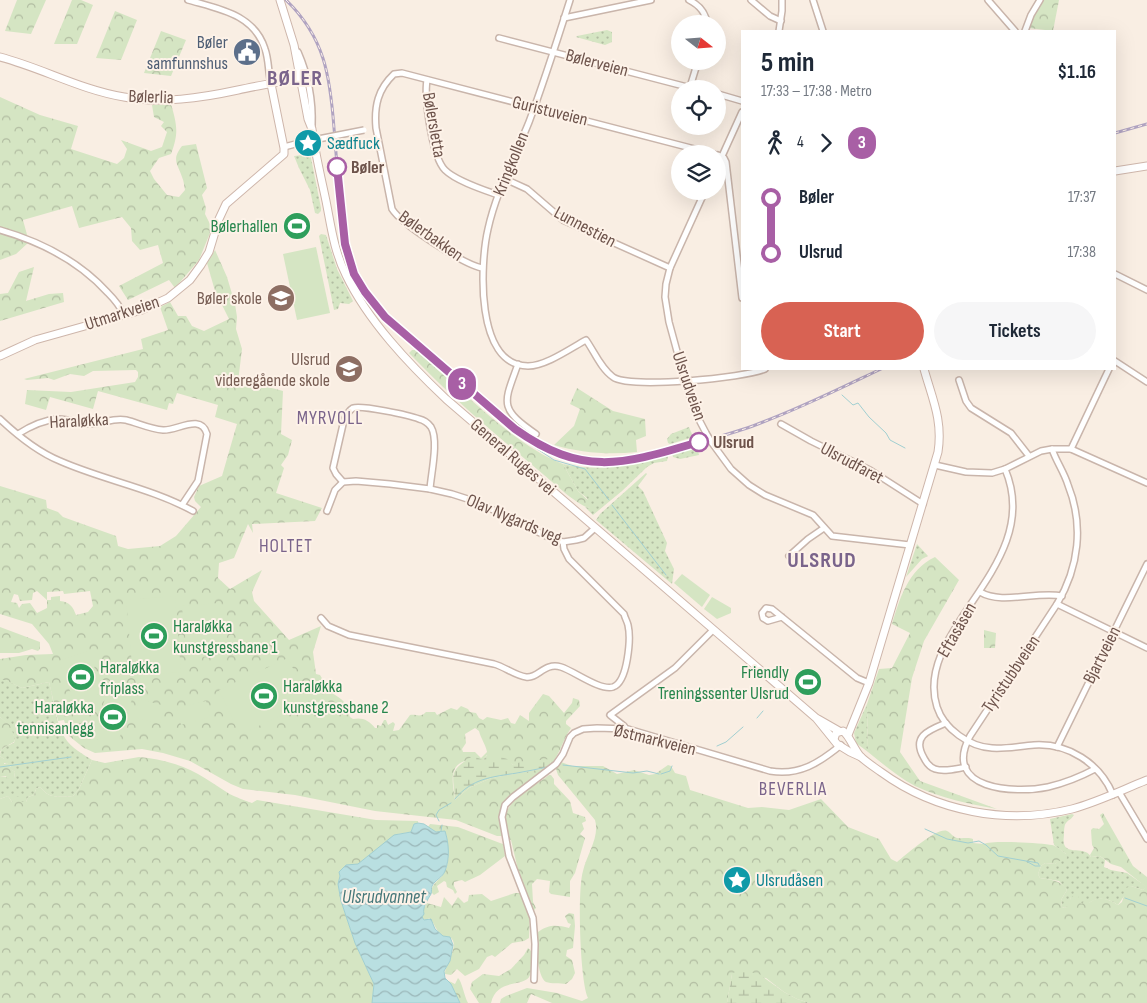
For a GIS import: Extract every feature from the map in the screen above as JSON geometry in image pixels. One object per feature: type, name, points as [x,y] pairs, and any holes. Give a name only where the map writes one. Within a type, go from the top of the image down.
[{"type":"main road","name":"General Ruges vei","points":[[280,0],[302,77],[308,119],[312,129],[334,244],[345,274],[364,306],[406,358],[446,399],[816,718],[837,742]]},
{"type":"main road","name":"Bølerlia","points":[[0,57],[126,98],[183,99],[224,93],[302,77]]},
{"type":"main road","points":[[271,84],[284,147]]},
{"type":"main road","name":"Utmarkveien","points":[[0,356],[40,338],[142,310],[162,302],[177,292],[190,280],[209,252],[219,219],[226,204],[282,155],[284,147]]},
{"type":"main road","points":[[1116,171],[1147,166]]},
{"type":"main road","points":[[837,742],[846,743],[844,734],[855,715],[868,682],[935,465],[940,440],[940,424],[924,370]]},
{"type":"main road","name":"General Ruges vei","points":[[816,718],[844,734]]},
{"type":"main road","points":[[844,734],[835,734],[837,742],[850,752],[861,756]]},
{"type":"main road","points":[[844,734],[861,756],[888,777],[916,793],[942,804],[979,813],[1013,816],[1052,813],[1080,806],[1147,780]]},
{"type":"street","points":[[188,0],[236,15],[259,34],[264,47],[271,84]]},
{"type":"street","name":"Kringkollen","points":[[518,364],[508,361],[496,347],[485,309],[482,268],[488,227],[498,195],[534,107],[570,0]]},
{"type":"street","points":[[564,18],[651,0]]},
{"type":"street","points":[[689,0],[700,8],[705,15]]},
{"type":"street","points":[[751,0],[770,16],[781,22]]},
{"type":"street","points":[[779,30],[782,0]]},
{"type":"street","points":[[813,0],[822,30]]},
{"type":"street","points":[[988,0],[1014,30]]},
{"type":"street","points":[[1025,30],[1031,14],[1040,0]]},
{"type":"street","name":"Bølerveien","points":[[499,38],[671,82]]},
{"type":"street","name":"Guristuveien","points":[[387,80],[398,73],[680,145]]},
{"type":"street","name":"Bølerbakken","points":[[387,80],[376,104],[376,128],[390,200],[396,214],[413,228],[448,251],[476,267],[482,268]]},
{"type":"street","name":"Bølersletta","points":[[427,80],[426,98],[436,155],[441,165],[452,175],[498,195]]},
{"type":"street","points":[[726,96],[741,101]]},
{"type":"street","points":[[724,145],[741,114]]},
{"type":"street","points":[[284,147],[376,128]]},
{"type":"street","points":[[726,162],[741,290]]},
{"type":"street","name":"Lunnestien","points":[[505,179],[529,190],[563,220],[670,268]]},
{"type":"street","name":"Ulsrudveien","points":[[701,200],[670,268],[666,284],[665,305],[695,412],[706,433],[731,469],[749,485],[765,495],[806,511],[834,536],[910,545]]},
{"type":"street","points":[[0,230],[50,248],[75,263],[103,287],[124,315]]},
{"type":"street","points":[[1116,274],[1147,290]]},
{"type":"street","points":[[536,434],[514,417],[507,404],[508,389],[518,364],[528,366],[542,363],[586,340],[606,370],[618,380],[656,382],[685,380],[747,375],[757,370]]},
{"type":"street","points":[[1116,362],[1147,382]]},
{"type":"street","points":[[1071,449],[1109,370]]},
{"type":"street","points":[[959,380],[966,401],[971,408],[1011,433],[1029,456]]},
{"type":"street","points":[[328,511],[335,490],[343,482],[333,468],[344,420],[353,408],[365,408],[415,418],[429,425],[434,434],[430,489]]},
{"type":"street","name":"Haraløkka","points":[[18,434],[56,419],[64,418],[91,424],[120,419],[162,430],[200,424],[207,434],[199,475],[196,486],[182,505]]},
{"type":"street","points":[[0,419],[30,444],[62,462],[157,495],[193,511]]},
{"type":"street","name":"Ulsrudfaret","points":[[781,424],[870,470],[923,504]]},
{"type":"street","name":"Tyristubbveien","points":[[966,767],[964,752],[968,740],[1062,596],[1075,563],[1077,522],[1071,493],[1052,449]]},
{"type":"street","points":[[935,465],[976,474],[992,473],[1006,469],[1041,451],[1071,449],[1147,483]]},
{"type":"street","name":"Eftasåsen","points":[[1006,469],[1011,487],[1012,503],[1006,543],[997,564],[945,646],[935,671],[934,692],[937,706],[946,724],[953,731],[968,740],[991,748],[1035,745],[1057,747],[1076,754],[1095,769],[1116,793],[1147,839]]},
{"type":"street","name":"Olav Nygards veg","points":[[343,482],[366,482],[430,489],[477,502],[546,536],[563,542],[584,538],[595,528]]},
{"type":"street","points":[[789,556],[824,528]]},
{"type":"street","points":[[321,618],[328,626],[349,635],[497,665],[522,676],[530,677],[544,668],[558,666],[570,670],[602,687],[608,688],[618,684],[624,676],[629,642],[627,621],[624,614],[569,560],[563,542]]},
{"type":"street","name":"Bjartveien","points":[[1057,747],[1147,564]]},
{"type":"street","points":[[980,592],[990,597],[998,598],[1062,596]]},
{"type":"street","points":[[1057,604],[1147,648]]},
{"type":"street","points":[[782,618],[857,678],[868,682]]},
{"type":"street","points":[[626,729],[610,715],[675,668],[713,630]]},
{"type":"street","points":[[946,724],[921,737],[919,743],[921,753],[933,768],[947,770],[966,767],[973,778],[983,784],[1001,789],[1023,790],[1039,788],[1065,782],[1095,769]]},
{"type":"street","name":"Østmarkveien","points":[[534,980],[533,918],[509,856],[502,817],[504,809],[514,797],[556,764],[574,733],[583,729],[626,729],[776,772],[795,772],[806,768],[830,753],[837,742]]},
{"type":"green space","points":[[17,0],[46,0],[31,34],[5,31]]},
{"type":"green space","points":[[72,0],[81,0],[93,5],[77,44],[54,44]]},
{"type":"green space","points":[[1044,0],[1059,0],[1053,30],[1029,28],[1035,13]]},
{"type":"green space","points":[[115,11],[137,20],[121,60],[96,58]]},
{"type":"green space","points":[[607,30],[612,32],[612,42],[605,45],[576,37],[577,36]]},
{"type":"green space","points":[[161,31],[186,40],[171,76],[144,73]]},
{"type":"green space","points":[[0,97],[40,115],[78,126],[71,149],[117,164],[124,158],[127,149],[121,140],[151,151],[162,147],[167,132],[161,126],[164,122],[154,117],[152,105],[171,104],[176,129],[174,147],[171,154],[159,158],[150,171],[167,195],[179,197],[185,190],[176,162],[177,155],[182,146],[196,144],[207,188],[202,195],[206,208],[205,214],[212,228],[199,260],[175,288],[169,280],[128,300],[119,286],[163,263],[158,245],[140,250],[132,241],[131,228],[122,217],[79,228],[72,206],[23,220],[29,242],[16,254],[0,260]]},
{"type":"green space","points":[[309,148],[321,208],[318,214],[315,213],[310,190],[294,156],[303,155]]},
{"type":"green space","points":[[321,234],[326,235],[337,269],[353,301],[349,304],[340,303],[338,309],[334,310],[319,236]]},
{"type":"green space","points":[[316,247],[330,313],[297,320],[283,254]]},
{"type":"green space","points":[[215,250],[227,277],[235,304],[236,329],[242,349],[238,382],[242,387],[262,386],[283,391],[281,434],[292,440],[288,455],[281,465],[284,468],[276,493],[322,508],[315,521],[252,524],[253,533],[248,524],[234,558],[219,563],[218,578],[230,589],[262,570],[252,592],[254,601],[289,640],[321,626],[313,652],[316,674],[320,675],[324,687],[344,702],[350,717],[365,720],[375,728],[377,728],[377,725],[381,726],[384,720],[386,720],[388,725],[393,722],[395,724],[393,731],[399,730],[410,715],[435,712],[437,715],[451,708],[457,710],[461,706],[470,712],[476,713],[483,720],[487,717],[501,720],[508,718],[511,723],[515,724],[520,715],[529,721],[529,713],[543,694],[549,696],[564,713],[572,703],[573,698],[579,700],[580,706],[566,721],[566,724],[571,728],[551,765],[550,760],[546,760],[513,765],[487,755],[483,760],[475,759],[462,762],[456,767],[453,777],[455,800],[469,788],[491,778],[547,768],[505,800],[500,814],[502,836],[497,836],[456,820],[375,811],[295,795],[243,789],[190,761],[163,753],[142,749],[95,753],[84,748],[69,736],[64,720],[58,721],[49,682],[22,688],[5,680],[0,680],[0,659],[26,655],[53,654],[49,644],[32,624],[0,614],[0,486],[46,500],[47,508],[58,512],[63,517],[116,536],[118,546],[128,549],[160,546],[176,536],[201,507],[194,497],[199,486],[222,476],[237,424],[215,417],[218,405],[177,393],[173,404],[169,403],[167,410],[98,391],[93,409],[50,397],[46,410],[25,404],[27,390],[71,392],[135,382],[138,377],[136,370],[93,371],[84,376],[70,374],[54,380],[48,378],[24,379],[143,349],[141,339],[168,330],[160,307],[170,302],[178,316],[186,316],[192,326],[204,331],[229,319],[215,291],[207,263]],"holes":[[[37,591],[47,600],[47,608],[37,613],[30,603],[22,604],[19,608],[17,603],[11,602],[14,594],[18,595],[20,601],[32,600],[33,593]],[[63,591],[64,594],[90,591],[93,606],[88,612],[76,615],[71,605],[60,601],[60,596],[51,597],[51,600],[47,600],[47,592]],[[475,728],[479,731],[487,752],[481,758],[475,752],[463,752],[462,749],[466,743],[465,734]]]},
{"type":"green space","points":[[34,267],[26,301],[49,294],[63,293],[64,302],[0,321],[0,294],[8,293],[19,272]]},
{"type":"green space","points":[[415,350],[505,429],[544,455],[563,464],[578,491],[591,503],[590,508],[567,494],[475,416],[409,353]]},
{"type":"green space","points":[[577,388],[613,411],[645,419],[646,436],[636,440],[637,452],[595,453],[554,445],[574,426],[580,409],[570,404]]},
{"type":"green space","points":[[689,427],[693,437],[668,443],[667,439],[671,434]]},
{"type":"green space","points":[[697,447],[699,455],[680,459],[673,457],[672,454]]},
{"type":"green space","points":[[668,456],[667,461],[654,463],[647,467],[593,515],[585,507],[590,508],[587,498],[578,491],[563,464],[589,468],[616,467]]},
{"type":"green space","points":[[646,473],[638,486],[643,491],[667,543],[665,551],[674,569],[672,584],[596,520],[600,514]]},
{"type":"green space","points":[[917,544],[928,556],[922,559],[906,577]]},
{"type":"green space","points":[[935,557],[959,580],[924,641],[912,678],[900,752],[920,781],[997,809],[955,800],[915,786],[868,752],[867,704],[879,669],[892,668],[910,633],[892,624],[898,604],[906,586],[918,569]]},
{"type":"green space","points":[[682,574],[710,595],[702,607],[674,583]]},
{"type":"green space","name":"Haraløkka kunstgressbane 1","points":[[175,596],[181,672],[133,676],[126,600]]},
{"type":"green space","points":[[712,597],[731,608],[731,613],[717,619],[704,609]]},
{"type":"green space","points":[[220,603],[223,628],[184,631],[182,606]]},
{"type":"green space","points":[[0,627],[40,642],[40,649],[38,651],[32,649],[19,653],[0,653]]},
{"type":"green space","points":[[984,630],[996,633],[995,648],[984,648]]},
{"type":"green space","points":[[223,631],[225,655],[187,658],[185,635]]},
{"type":"green space","name":"Haraløkka friplass","points":[[89,651],[103,693],[99,693],[85,710],[78,713],[59,661]]},
{"type":"green space","name":"Haraløkka kunstgressbane 2","points":[[288,658],[309,702],[240,735],[219,690]]},
{"type":"green space","points":[[0,677],[22,688],[49,682],[57,718],[65,738],[74,748],[92,760],[79,789],[73,796],[50,795],[39,787],[34,795],[28,797],[26,802],[12,802],[8,796],[0,799],[0,776],[14,778],[15,772],[8,768],[11,766],[7,763],[3,763],[4,759],[0,756],[0,753],[4,747],[14,743],[15,739],[9,725],[0,717]]},
{"type":"green space","name":"Haraløkka tennisanlegg","points":[[108,689],[133,696],[117,746],[93,738]]},
{"type":"green space","points":[[139,699],[165,706],[160,724],[134,717]]},
{"type":"green space","points":[[206,701],[210,717],[181,725],[177,708]]},
{"type":"green space","points":[[867,704],[868,752],[856,743],[854,733]]},
{"type":"green space","points":[[0,717],[10,725],[15,739],[14,742],[3,748],[0,752]]},
{"type":"green space","points":[[489,753],[507,759],[513,765],[520,762],[550,759],[551,765],[547,768],[491,778],[469,788],[455,800],[453,778],[456,769],[473,756],[483,760]]},
{"type":"green space","points":[[0,756],[4,759],[4,764],[11,765],[9,768],[15,772],[14,778],[7,779],[6,776],[0,776]]},
{"type":"green space","points":[[139,757],[184,767],[202,776],[229,794],[252,803],[257,800],[376,820],[418,821],[418,823],[414,824],[411,832],[398,834],[358,864],[345,866],[339,872],[338,884],[341,901],[355,943],[374,984],[372,1003],[0,1003],[0,799],[8,796],[12,802],[15,796],[19,797],[20,802],[26,802],[28,797],[34,795],[39,787],[50,795],[73,796],[79,789],[92,760],[105,763]]},
{"type":"green space","points":[[561,762],[572,766],[603,766],[617,774],[634,770],[649,775],[655,774],[668,765],[671,766],[675,773],[686,776],[690,790],[748,808],[762,807],[789,810],[821,799],[848,827],[879,839],[891,859],[897,862],[929,837],[942,831],[947,831],[957,838],[973,839],[973,843],[1017,842],[1052,845],[1058,847],[1066,854],[1067,858],[1055,864],[1045,863],[1041,866],[1038,874],[1040,878],[1055,881],[1065,887],[1067,890],[1061,900],[1062,907],[1065,908],[1068,906],[1071,897],[1076,894],[1081,904],[1085,901],[1089,903],[1100,899],[1111,901],[1118,905],[1122,902],[1126,888],[1131,886],[1143,890],[1146,887],[1121,867],[1111,864],[1100,856],[1091,857],[1090,855],[1094,848],[1091,830],[1093,828],[1099,829],[1104,824],[1100,815],[1103,813],[1133,866],[1147,877],[1147,1003],[810,1003],[784,992],[766,978],[732,974],[727,1003],[552,1003],[531,994],[527,1003],[500,1003],[501,999],[506,996],[527,988],[557,993],[582,1001],[588,998],[581,956],[580,897],[583,871],[596,833],[596,826],[595,820],[558,775],[556,769]]},
{"type":"green space","points":[[549,775],[554,779],[554,784],[570,801],[573,813],[585,817],[586,821],[582,823],[584,829],[580,834],[585,838],[575,873],[570,881],[570,897],[551,894],[549,892],[550,881],[537,879],[532,884],[533,902],[536,908],[533,911],[518,875],[511,840],[508,840],[505,820],[510,806],[515,800]]},
{"type":"green space","points":[[1074,815],[1064,827],[1064,843],[1066,847],[1088,853],[1091,857],[1100,856],[1105,860],[1104,867],[1127,873],[1147,887],[1143,890],[1131,886],[1118,905],[1103,899],[1092,901],[1088,904],[1081,904],[1071,897],[1069,906],[1062,907],[1061,900],[1067,890],[1059,881],[1040,878],[1038,874],[1041,866],[1045,863],[1055,864],[1066,854],[1054,845],[1050,819]]},
{"type":"green space","points":[[430,824],[458,827],[503,844],[505,856],[480,875],[465,882],[462,880],[454,882],[457,892],[455,894],[453,890],[447,887],[444,881],[437,886],[439,892],[434,895],[431,892],[434,884],[446,868],[448,848],[446,834],[432,831],[428,827]]},
{"type":"green space","points":[[515,893],[521,893],[530,916],[529,938],[512,943],[495,957],[492,955],[487,957],[479,969],[465,976],[457,969],[451,975],[445,974],[453,951],[453,942],[451,938],[444,936],[437,930],[429,918],[427,921],[422,918],[423,910],[427,903],[441,907],[444,897],[452,906],[458,897],[464,903],[468,901],[469,895],[482,894],[491,901]]},
{"type":"green space","points":[[569,913],[574,914],[575,926],[573,948],[567,950],[566,956],[572,960],[575,973],[566,984],[546,982],[543,979],[539,966],[537,950],[538,932],[553,926],[569,928],[571,924],[568,923],[565,916]]},
{"type":"green space","points":[[528,948],[531,951],[531,966],[530,975],[527,979],[499,989],[491,1003],[479,1003],[470,989],[472,982],[483,974],[499,976],[511,969]]},
{"type":"green space","points":[[738,970],[759,974],[784,992],[810,1003],[727,1003],[732,974]]},
{"type":"green space","points":[[458,978],[468,1003],[460,1003],[449,981],[455,984]]},
{"type":"water","name":"Ulsrudvannet","points":[[414,824],[424,824],[436,832],[445,831],[448,846],[447,866],[441,877],[432,886],[431,894],[422,917],[424,920],[431,919],[435,929],[443,936],[450,937],[453,945],[450,961],[444,971],[445,978],[451,984],[460,1003],[372,1003],[374,984],[355,943],[341,901],[338,884],[339,872],[346,865],[358,864],[394,835],[411,832]]},
{"type":"waterway","points":[[422,355],[516,435],[554,460],[585,469],[609,500]]},
{"type":"waterway","points":[[842,395],[853,405],[858,403],[869,417],[886,433],[890,440],[905,448]]},
{"type":"waterway","points":[[612,505],[666,575]]},
{"type":"waterway","points":[[757,718],[763,711]]},
{"type":"waterway","points":[[717,746],[726,742],[743,727]]},
{"type":"waterway","points":[[0,767],[71,757]]},
{"type":"waterway","points":[[563,765],[633,773],[647,771],[659,774]]},
{"type":"waterway","points":[[661,774],[670,771],[672,766]]},
{"type":"waterway","points":[[455,799],[468,787],[483,780],[548,767]]},
{"type":"waterway","points":[[439,821],[436,815],[439,810],[451,803]]},
{"type":"waterway","points":[[441,831],[442,825]]},
{"type":"waterway","points":[[925,829],[947,839],[968,843],[979,841],[998,856],[1026,861],[1035,866],[1040,866]]},
{"type":"waterway","points":[[1027,861],[1038,863],[1039,865]]},
{"type":"waterway","points":[[1125,898],[1147,906]]},
{"type":"railway","points":[[286,0],[309,29],[323,59],[330,91],[343,238],[352,268],[360,283],[385,317],[515,429],[537,443],[560,454],[584,460],[620,463],[639,459],[754,426],[879,370]]},
{"type":"railway","points":[[1116,133],[1147,124]]},
{"type":"metro line","name":"3","points":[[337,167],[342,231],[354,274],[365,292],[385,317],[515,429],[552,452],[580,460],[610,463],[654,456],[699,442]]},
{"type":"place","name":"Bøler samfunnshus","points":[[247,52]]},
{"type":"place","name":"Sædfuck","points":[[308,143]]},
{"type":"place","name":"Bøler","points":[[337,167]]},
{"type":"place","name":"Bølerhallen","points":[[297,226]]},
{"type":"place","name":"Bøler skole","points":[[281,298]]},
{"type":"place","name":"Ulsrud videregående skole","points":[[349,369]]},
{"type":"place","name":"Ulsrud","points":[[699,442]]},
{"type":"place","name":"Haraløkka kunstgressbane 1","points":[[154,636]]},
{"type":"place","name":"Haraløkka friplass","points":[[81,677]]},
{"type":"place","name":"Friendly Treningssenter Ulsrud","points":[[808,682]]},
{"type":"place","name":"Haraløkka kunstgressbane 2","points":[[264,696]]},
{"type":"place","name":"Haraløkka tennisanlegg","points":[[113,717]]},
{"type":"place","name":"Ulsrudåsen","points":[[737,880]]},
{"type":"district","name":"BØLER","points":[[295,78]]},
{"type":"district","name":"MYRVOLL","points":[[330,418]]},
{"type":"district","name":"HOLTET","points":[[286,546]]},
{"type":"district","name":"ULSRUD","points":[[822,560]]},
{"type":"district","name":"BEVERLIA","points":[[793,789]]}]
